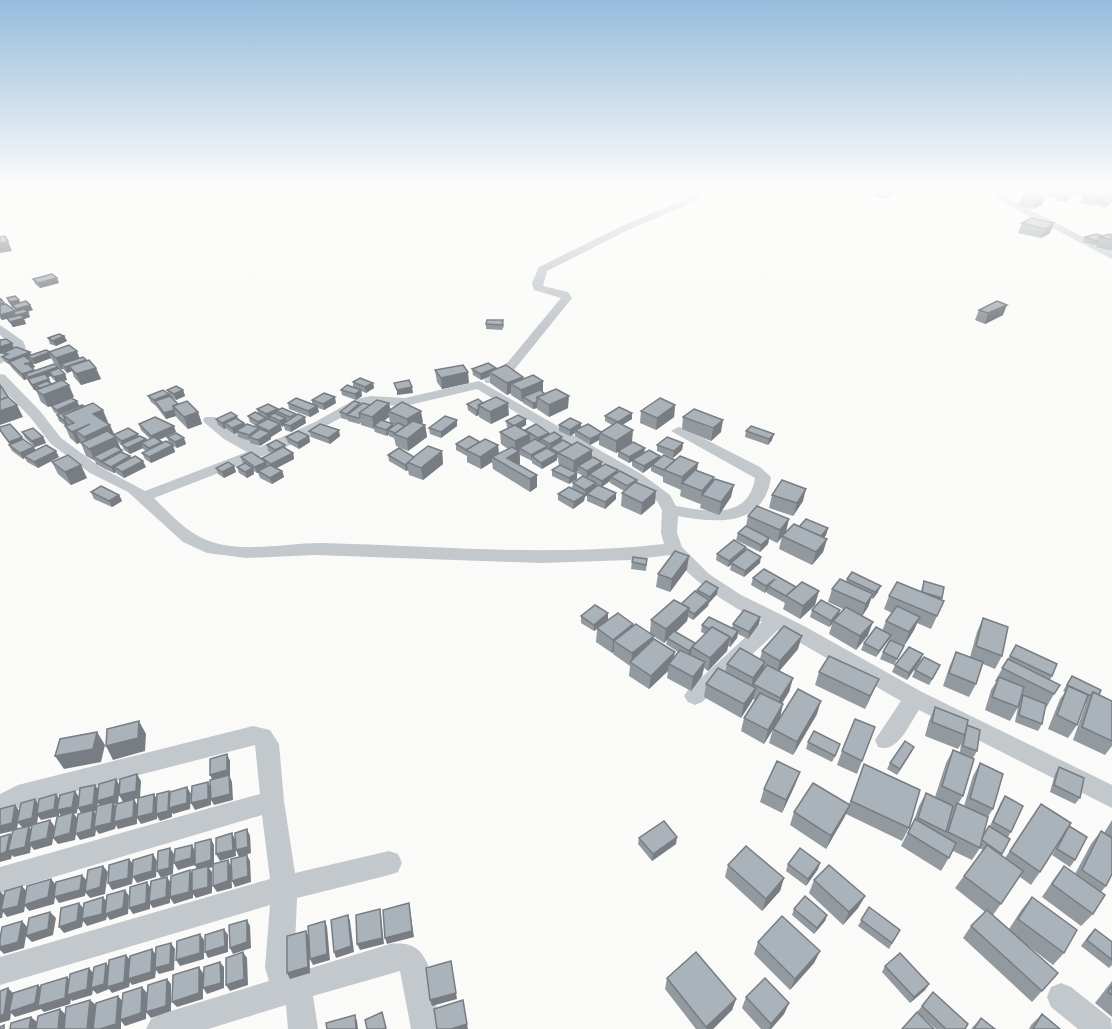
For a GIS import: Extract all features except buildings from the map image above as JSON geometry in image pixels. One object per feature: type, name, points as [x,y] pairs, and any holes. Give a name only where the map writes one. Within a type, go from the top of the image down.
[{"type":"street","points":[[143,497],[260,453],[320,425],[361,402],[405,402],[478,385],[505,372],[567,298],[564,294],[538,288],[537,283],[543,270],[609,236]]},
{"type":"street","points":[[1074,236],[1112,256]]},
{"type":"street","points":[[0,329],[19,344],[20,348],[0,360]]},
{"type":"street","points":[[0,378],[35,414],[56,441],[95,470],[134,489],[195,542],[227,551],[315,549],[547,555],[638,554],[674,549]]},
{"type":"street","points":[[478,385],[637,478],[664,498],[670,510],[669,533],[674,549],[703,578],[734,600],[915,698],[1112,797]]},
{"type":"street","points":[[210,420],[229,436],[260,453]]},
{"type":"street","points":[[670,510],[724,517],[738,514],[751,505],[762,487],[763,477],[755,470],[678,431]]},
{"type":"street","points":[[695,696],[776,621]]},
{"type":"street","points":[[886,740],[915,698]]},
{"type":"street","points":[[0,810],[5,803],[18,795],[254,735],[262,737],[268,744],[272,801],[284,888],[279,968],[282,979],[298,987]]},
{"type":"street","points":[[0,880],[272,801]]},
{"type":"street","points":[[0,971],[284,888],[389,863]]},
{"type":"street","points":[[161,1029],[390,958],[405,956],[414,965],[426,1029]]},
{"type":"street","points":[[298,987],[303,1029]]},
{"type":"street","points":[[1061,997],[1101,1029]]}]
